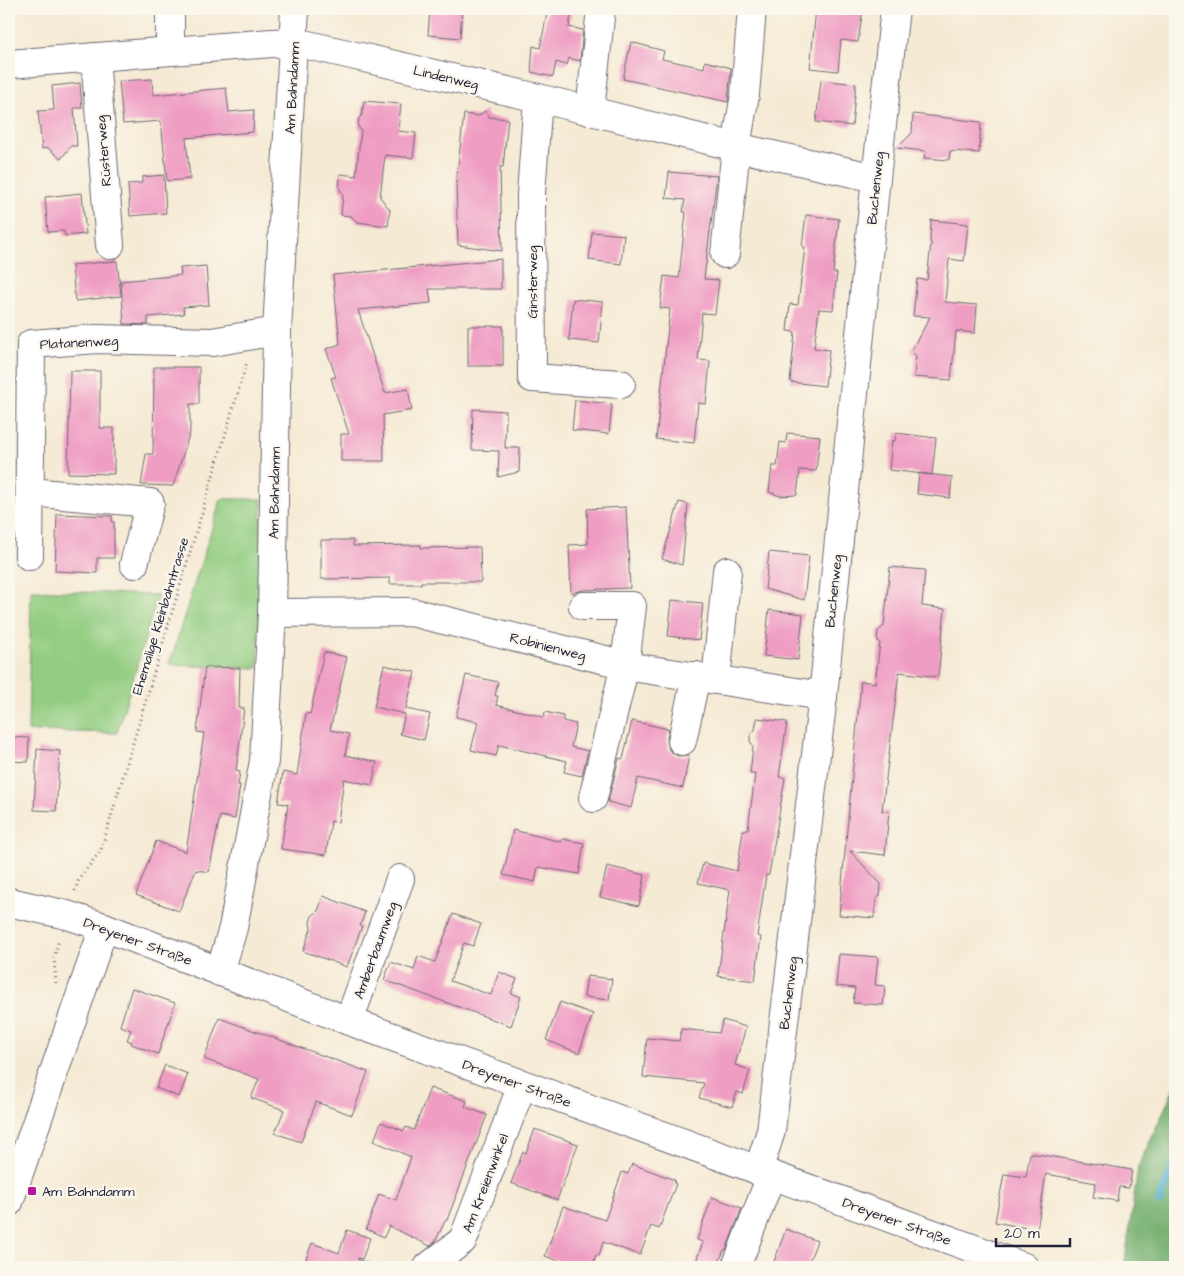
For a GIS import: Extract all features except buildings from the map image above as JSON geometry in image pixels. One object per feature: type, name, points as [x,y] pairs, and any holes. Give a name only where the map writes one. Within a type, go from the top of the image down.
[{"type":"street","points":[[170,9],[170,51]]},
{"type":"street","name":"Am Bahndamm","points":[[220,972],[233,928],[264,761],[272,613],[267,332],[295,42],[295,9]]},
{"type":"street","points":[[590,111],[601,9]]},
{"type":"street","points":[[725,254],[736,147],[745,94],[752,9]]},
{"type":"street","name":"Buchenweg","points":[[736,1267],[764,1173],[772,1131],[823,696],[895,9]]},
{"type":"street","name":"Lindenweg","points":[[9,64],[295,42],[538,98],[736,147],[876,178]]},
{"type":"street","name":"Rüsterweg","points":[[95,56],[110,245]]},
{"type":"street","name":"Ginsterweg","points":[[538,98],[531,194],[532,378],[621,384]]},
{"type":"street","name":"Platanenweg","points":[[29,556],[31,344],[97,339],[212,342],[267,332]]},
{"type":"street","points":[[30,492],[150,503],[134,564]]},
{"type":"street","points":[[682,741],[706,678],[727,571]]},
{"type":"street","points":[[583,606],[632,606],[625,664],[593,798]]},
{"type":"street","name":"Robinienweg","points":[[272,613],[411,612],[625,664],[823,696]]},
{"type":"street","name":"Amberbaumweg","points":[[349,1021],[400,879]]},
{"type":"street","name":"Dreyener Straße","points":[[9,902],[104,927],[522,1085],[1024,1267]]},
{"type":"street","points":[[9,1202],[104,927]]},
{"type":"street","name":"Am Kreienwinkel","points":[[428,1267],[463,1240],[522,1085]]},
{"type":"path","name":"Ehemalige Kleinbahntrasse","points":[[73,899],[79,879],[101,850],[267,332]]},
{"type":"green space","points":[[221,499],[262,499],[258,668],[169,665]]},
{"type":"green space","points":[[31,590],[158,595],[117,733],[28,731]]},
{"type":"green space","points":[[1175,1086],[1175,1234],[1170,1245],[1175,1250],[1175,1267],[1124,1267],[1138,1167]]},
{"type":"waterway","points":[[1159,1202],[1175,1162]]},
{"type":"place","name":"Am Bahndamm","points":[[32,1191]]}]
